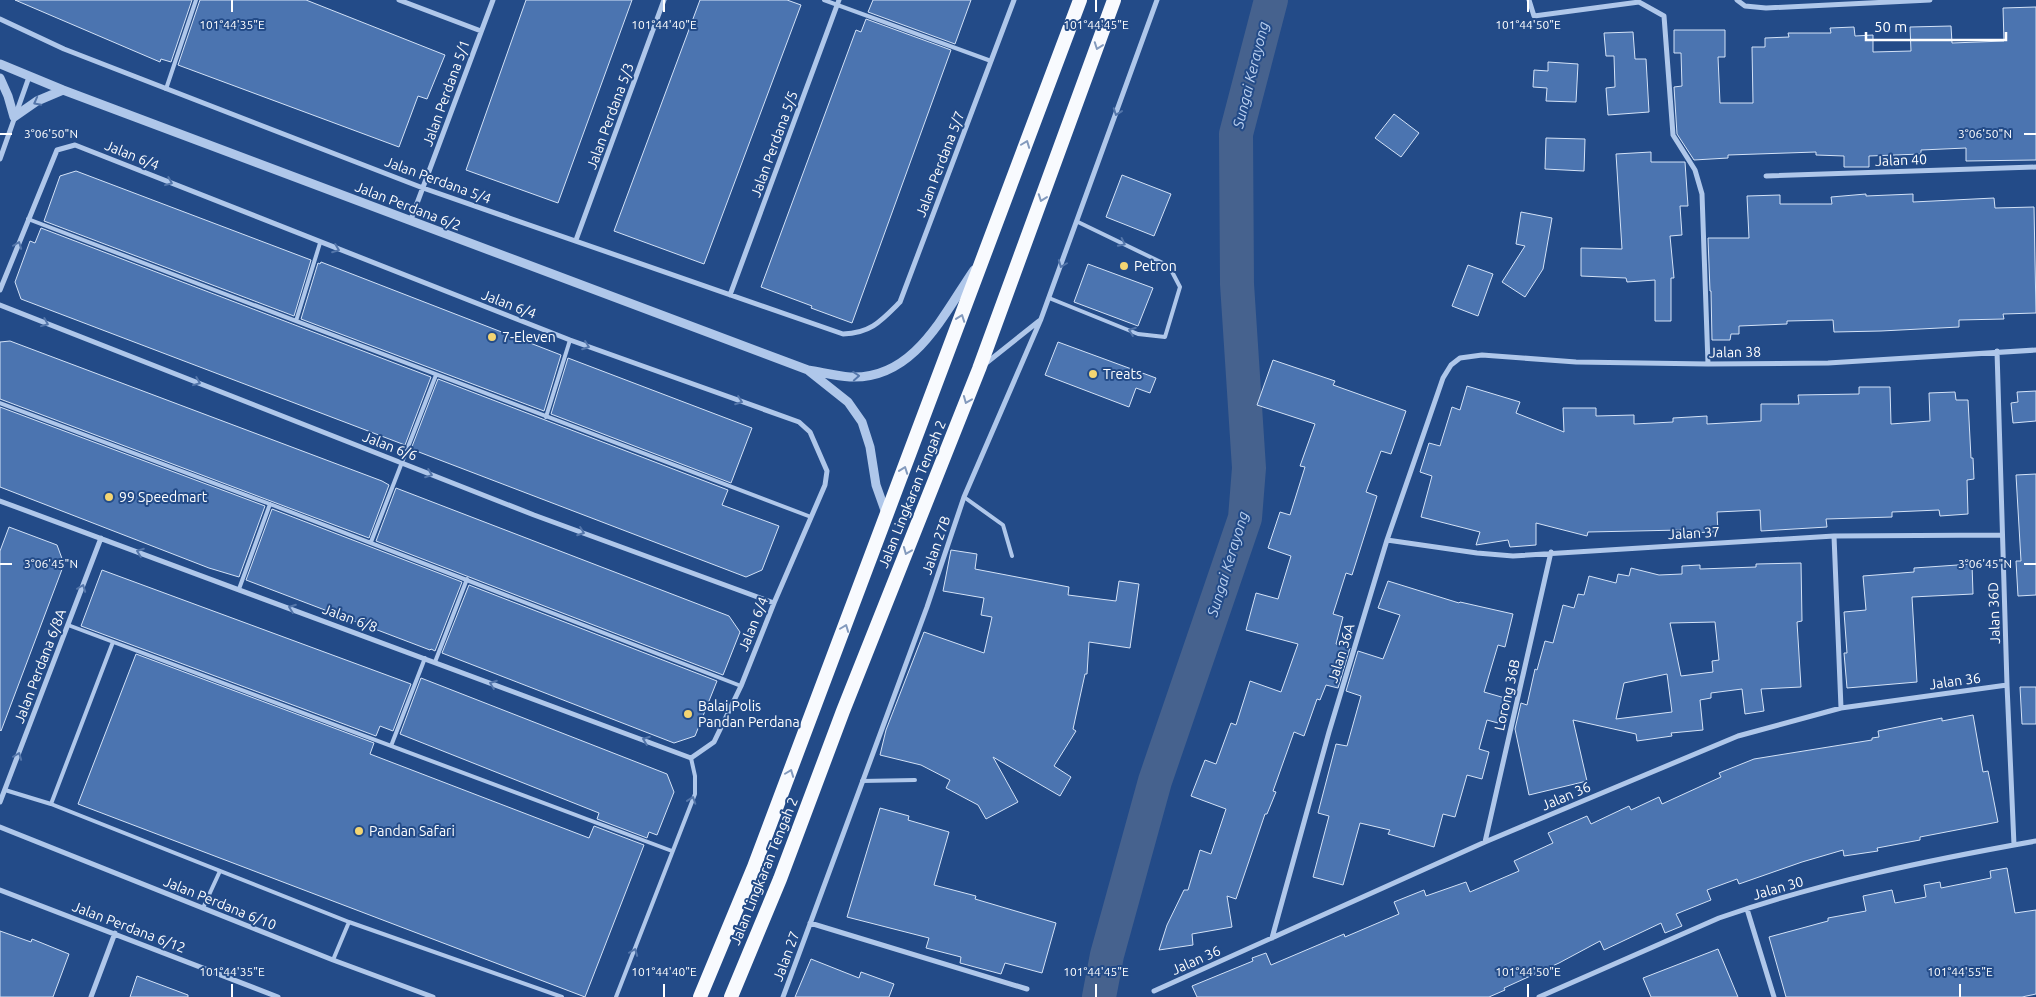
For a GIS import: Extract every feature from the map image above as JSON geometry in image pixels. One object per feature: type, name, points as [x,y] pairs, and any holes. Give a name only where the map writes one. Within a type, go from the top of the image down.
[{"type":"highway","name":"Jalan Lingkaran Tengah 2","points":[[700,997],[754,867],[1080,0]]},
{"type":"highway","name":"Jalan Lingkaran Tengah 2","points":[[730,997],[780,879],[843,711],[979,369],[1114,0]]},
{"type":"street","points":[[400,0],[481,31]]},
{"type":"street","name":"Jalan Perdana 5/1","points":[[410,222],[493,0]]},
{"type":"street","name":"Jalan Perdana 5/3","points":[[576,240],[664,0]]},
{"type":"street","name":"Jalan Perdana 5/7","points":[[874,326],[900,302],[1014,0]]},
{"type":"street","name":"Jalan 27B","points":[[810,923],[927,607],[964,497],[1041,319],[1078,222],[1157,0]]},
{"type":"street","points":[[1529,0],[1534,16],[1639,2],[1664,16],[1673,135],[1695,170],[1702,194],[1708,364]]},
{"type":"street","points":[[1737,0],[1745,6],[1766,8],[1930,0]]},
{"type":"street","name":"Jalan Perdana 5/5","points":[[730,296],[838,3]]},
{"type":"street","name":"Jalan Perdana 5/4","points":[[0,19],[64,49],[424,188],[576,240],[730,296],[842,334],[858,333],[874,326]]},
{"type":"street","name":"Jalan Perdana 6/2","points":[[0,64],[29,78],[808,370],[851,377],[881,373],[904,362],[921,347],[984,255]]},
{"type":"street","points":[[0,78],[14,117]]},
{"type":"street","points":[[0,158],[29,78]]},
{"type":"street","points":[[14,117],[37,101],[63,90]]},
{"type":"street","name":"Jalan 6/4","points":[[0,290],[57,150],[75,145],[570,340],[799,422],[810,432],[827,470],[825,485],[740,686],[714,742],[691,758]]},
{"type":"street","name":"Jalan 40","points":[[1766,176],[2036,167]]},
{"type":"street","name":"Jalan 6/6","points":[[0,305],[534,515],[774,603]]},
{"type":"street","points":[[979,369],[1041,319]]},
{"type":"street","name":"Jalan 38","points":[[1443,378],[1451,365],[1460,358],[1482,356],[1576,362],[1828,363],[2036,350]]},
{"type":"street","name":"Jalan 36D","points":[[1997,352],[2007,686],[2014,845]]},
{"type":"street","name":"Jalan Perdana 6/2","points":[[808,370],[848,402],[862,422],[870,447],[876,485],[887,516]]},
{"type":"street","name":"Jalan 36A","points":[[1272,938],[1329,732],[1388,540],[1443,378]]},
{"type":"street","name":"Jalan 6/8","points":[[0,501],[691,758]]},
{"type":"street","name":"Jalan 37","points":[[1388,540],[1477,553],[1513,556],[1551,552],[1834,536],[2002,534]]},
{"type":"street","points":[[1834,536],[1841,708]]},
{"type":"street","name":"Jalan Perdana 6/8A","points":[[0,802],[2,789],[101,538]]},
{"type":"street","name":"Lorong 36B","points":[[1485,842],[1551,552]]},
{"type":"street","name":"Jalan 36","points":[[1154,991],[1485,842],[1738,736],[1841,708],[2007,686]]},
{"type":"street","name":"Jalan Perdana 6/10","points":[[0,827],[333,960],[433,997]]},
{"type":"street","name":"Jalan 30","points":[[1539,997],[1720,918],[1747,909],[1888,870],[2036,841]]},
{"type":"street","name":"Jalan Perdana 6/12","points":[[0,890],[278,997]]},
{"type":"street","points":[[1747,909],[1774,997]]},
{"type":"street","points":[[810,923],[1026,990]]},
{"type":"street","name":"Jalan 27","points":[[783,997],[810,923]]},
{"type":"street","points":[[91,997],[115,933]]},
{"type":"lane","points":[[166,89],[196,0]]},
{"type":"lane","points":[[824,0],[838,3],[991,61]]},
{"type":"lane","points":[[28,219],[811,517]]},
{"type":"lane","points":[[1049,298],[1138,334],[1165,337],[1180,286],[1169,266],[1078,222]]},
{"type":"lane","points":[[296,322],[320,243]]},
{"type":"lane","points":[[546,417],[570,340]]},
{"type":"lane","points":[[371,542],[436,375]]},
{"type":"lane","points":[[0,403],[371,542],[740,686]]},
{"type":"lane","points":[[964,497],[1003,525],[1012,556]]},
{"type":"lane","points":[[239,589],[270,504]]},
{"type":"lane","points":[[435,662],[467,579]]},
{"type":"lane","points":[[68,625],[672,851]]},
{"type":"lane","points":[[51,804],[113,642]]},
{"type":"lane","points":[[390,746],[425,658]]},
{"type":"lane","points":[[616,997],[695,794],[696,776],[691,758]]},
{"type":"lane","points":[[862,781],[915,780]]},
{"type":"lane","points":[[2,789],[51,804],[349,922],[562,997]]},
{"type":"lane","points":[[203,908],[220,871]]},
{"type":"lane","points":[[333,960],[349,922]]},
{"type":"building","points":[[15,0],[192,0],[171,62],[161,59],[160,62]]},
{"type":"building","points":[[200,0],[306,0],[445,55],[427,99],[418,96],[399,147],[178,65]]},
{"type":"building","points":[[526,0],[632,0],[558,203],[466,170]]},
{"type":"building","points":[[700,0],[787,0],[801,5],[704,264],[614,231]]},
{"type":"building","points":[[873,0],[971,0],[955,44],[868,12]]},
{"type":"building","points":[[2036,7],[2036,160],[1966,161],[1966,148],[1921,150],[1921,154],[1869,156],[1869,167],[1844,167],[1844,156],[1816,155],[1816,152],[1728,155],[1728,158],[1694,160],[1677,134],[1674,87],[1682,86],[1681,53],[1674,53],[1674,30],[1725,30],[1725,57],[1718,57],[1720,103],[1753,103],[1752,47],[1765,47],[1765,38],[1789,37],[1788,33],[1831,33],[1830,28],[1854,27],[1855,36],[1873,35],[1873,52],[1911,51],[1910,27],[1951,26],[1952,43],[2004,41],[2003,8]]},
{"type":"building","points":[[866,19],[951,50],[852,323],[761,287],[856,30],[861,32]]},
{"type":"building","points":[[1633,32],[1635,59],[1646,59],[1649,112],[1608,115],[1606,88],[1615,87],[1614,56],[1606,56],[1604,33]]},
{"type":"building","points":[[1548,62],[1578,64],[1576,102],[1546,101],[1547,88],[1533,87],[1534,70],[1548,71]]},
{"type":"building","points":[[1394,114],[1419,133],[1401,157],[1375,138]]},
{"type":"building","points":[[1546,138],[1585,139],[1584,171],[1545,169]]},
{"type":"building","points":[[1651,152],[1651,162],[1685,162],[1688,206],[1680,206],[1682,235],[1670,236],[1674,278],[1671,278],[1671,321],[1655,321],[1655,280],[1627,282],[1626,278],[1581,276],[1581,248],[1622,249],[1616,154]]},
{"type":"building","points":[[76,171],[311,260],[294,316],[44,221],[60,176]]},
{"type":"building","points":[[1122,175],[1171,194],[1154,236],[1106,217]]},
{"type":"building","points":[[1866,194],[1866,196],[1913,194],[1913,202],[1994,198],[1995,208],[2034,207],[2036,313],[2003,314],[2004,319],[1959,320],[1959,327],[1881,331],[1834,332],[1833,320],[1787,321],[1787,324],[1739,326],[1739,334],[1731,334],[1730,340],[1712,340],[1708,238],[1749,238],[1747,196],[1780,195],[1780,204],[1832,204],[1831,197]]},
{"type":"building","points":[[1521,212],[1552,218],[1543,269],[1525,297],[1502,282],[1525,246],[1516,244]]},
{"type":"building","points":[[41,228],[431,377],[405,445],[21,299],[15,282],[30,241],[35,243]]},
{"type":"building","points":[[321,262],[561,355],[544,411],[301,319],[318,263],[320,264]]},
{"type":"building","points":[[1088,264],[1153,288],[1138,326],[1074,302]]},
{"type":"building","points":[[1468,265],[1493,274],[1478,316],[1452,306]]},
{"type":"building","points":[[10,341],[382,481],[389,485],[369,538],[0,399],[0,342]]},
{"type":"building","name":"Treats","points":[[1058,342],[1156,378],[1150,393],[1136,388],[1129,407],[1045,375]]},
{"type":"building","points":[[568,358],[752,428],[731,483],[551,414]]},
{"type":"building","points":[[1273,360],[1335,381],[1333,385],[1406,411],[1391,454],[1381,451],[1366,492],[1377,496],[1352,575],[1346,573],[1333,614],[1343,617],[1336,644],[1350,648],[1338,688],[1326,685],[1320,700],[1317,699],[1304,736],[1294,732],[1273,791],[1276,792],[1267,814],[1265,814],[1236,899],[1227,896],[1232,927],[1192,934],[1193,945],[1159,950],[1167,925],[1184,890],[1188,890],[1200,850],[1211,854],[1226,809],[1191,796],[1205,760],[1216,764],[1231,723],[1236,725],[1250,681],[1281,692],[1298,644],[1246,630],[1256,593],[1278,599],[1291,556],[1268,548],[1280,512],[1290,515],[1305,467],[1300,466],[1315,424],[1257,405]]},
{"type":"building","points":[[438,379],[728,490],[722,505],[779,526],[762,570],[746,577],[411,449]]},
{"type":"building","points":[[1467,386],[1520,402],[1516,413],[1564,432],[1563,408],[1596,408],[1596,416],[1634,415],[1634,424],[1673,422],[1673,418],[1707,416],[1707,424],[1761,421],[1761,404],[1799,404],[1798,395],[1859,394],[1859,387],[1890,387],[1891,424],[1930,421],[1929,393],[1955,392],[1956,400],[1968,400],[1974,479],[1967,480],[1968,514],[1940,516],[1939,510],[1892,512],[1892,517],[1826,519],[1827,527],[1761,531],[1760,510],[1717,512],[1718,532],[1682,533],[1682,530],[1588,532],[1587,536],[1536,523],[1536,545],[1510,547],[1508,540],[1476,545],[1480,532],[1421,517],[1432,476],[1420,472],[1429,443],[1440,446],[1452,407],[1460,410]]},
{"type":"building","points":[[2036,391],[2036,421],[2013,423],[2011,403],[2018,402],[2017,392]]},
{"type":"building","points":[[0,407],[265,506],[239,577],[209,568],[0,487]]},
{"type":"building","points":[[2036,474],[2036,595],[2018,596],[2016,561],[2021,561],[2016,475]]},
{"type":"building","points":[[396,488],[729,616],[740,632],[723,675],[376,541]]},
{"type":"building","points":[[272,509],[462,582],[435,651],[246,580]]},
{"type":"building","points":[[9,527],[57,545],[64,564],[1,731],[0,551]]},
{"type":"building","points":[[951,550],[977,554],[975,569],[1069,587],[1068,595],[1116,601],[1119,581],[1139,584],[1130,648],[1089,642],[1087,674],[1085,674],[1073,729],[1076,731],[1054,766],[1071,777],[1060,796],[993,757],[1018,802],[986,819],[978,805],[946,788],[950,780],[921,765],[880,755],[886,730],[924,632],[984,653],[992,617],[981,615],[984,598],[943,591]]},
{"type":"building","points":[[1801,563],[1802,621],[1797,622],[1801,687],[1761,689],[1764,711],[1745,714],[1742,689],[1711,693],[1711,698],[1700,700],[1703,730],[1671,733],[1672,736],[1637,741],[1636,734],[1573,720],[1587,781],[1529,795],[1515,729],[1521,703],[1527,705],[1535,669],[1537,670],[1545,641],[1553,643],[1563,605],[1574,608],[1578,594],[1584,595],[1589,576],[1616,583],[1618,574],[1629,576],[1631,568],[1659,575],[1682,574],[1682,566],[1700,565],[1700,569],[1756,567],[1756,564]],"holes":[[[1715,622],[1719,660],[1712,661],[1713,672],[1681,676],[1670,623]],[[1667,674],[1672,712],[1616,719],[1624,683]]]},
{"type":"building","points":[[1972,564],[1973,594],[1912,597],[1917,682],[1847,688],[1844,653],[1847,653],[1844,612],[1866,610],[1863,576],[1914,572],[1914,568]]},
{"type":"building","points":[[102,570],[411,684],[393,731],[380,726],[376,736],[81,626]]},
{"type":"building","points":[[1388,581],[1459,603],[1513,614],[1505,647],[1498,645],[1484,692],[1505,698],[1498,723],[1487,720],[1479,749],[1489,752],[1482,779],[1467,775],[1455,817],[1443,814],[1434,847],[1388,834],[1390,830],[1360,823],[1343,885],[1313,877],[1329,816],[1318,813],[1336,744],[1347,746],[1361,696],[1346,691],[1358,651],[1383,659],[1400,615],[1378,608]]},
{"type":"building","points":[[469,585],[717,681],[695,736],[674,743],[442,653]]},
{"type":"building","name":"Pandan Safari","points":[[136,654],[374,743],[370,754],[589,838],[594,826],[644,845],[585,997],[78,804]]},
{"type":"building","points":[[421,678],[667,774],[674,792],[657,835],[649,832],[647,838],[597,819],[599,813],[400,734]]},
{"type":"building","points":[[2020,687],[2036,687],[2036,724],[2022,724]]},
{"type":"building","points":[[1973,715],[1983,772],[1988,771],[1998,822],[1920,837],[1920,840],[1877,848],[1878,851],[1844,856],[1843,850],[1739,884],[1737,879],[1707,890],[1711,900],[1676,914],[1682,926],[1665,933],[1661,923],[1604,950],[1600,941],[1489,997],[1197,997],[1192,986],[1253,961],[1252,958],[1266,953],[1271,965],[1344,934],[1345,937],[1399,914],[1394,902],[1424,890],[1426,896],[1466,882],[1470,892],[1519,871],[1514,861],[1553,843],[1548,833],[1587,816],[1591,824],[1629,806],[1631,810],[1659,797],[1662,804],[1721,777],[1719,773],[1754,759],[1872,740],[1872,738],[1879,737],[1878,731],[1942,718],[1942,721]]},
{"type":"building","points":[[880,808],[909,816],[908,820],[949,832],[934,885],[976,896],[975,899],[1056,923],[1042,973],[1005,963],[1001,974],[960,963],[961,957],[926,948],[929,938],[847,917]]},
{"type":"building","points":[[2007,868],[2015,913],[2036,910],[2036,994],[2022,997],[1786,997],[1769,937],[1828,921],[1828,918],[1866,911],[1863,896],[1892,890],[1895,903],[1926,897],[1924,885],[1940,882],[1941,888],[1991,878],[1990,871]]},
{"type":"building","points":[[0,931],[31,942],[32,939],[69,954],[53,997],[0,997]]},
{"type":"building","points":[[1718,949],[1738,997],[1651,997],[1643,978]]},
{"type":"building","points":[[811,959],[859,978],[861,972],[894,984],[889,997],[795,997]]},
{"type":"building","points":[[137,976],[188,995],[188,997],[130,997]]},
{"type":"waterway","name":"Sungai Kerayong","points":[[1099,997],[1107,955],[1155,781],[1245,518],[1249,468],[1237,284],[1236,134],[1271,0]]},
{"type":"place","name":"Petron","points":[[1124,266]]},
{"type":"place","name":"7-Eleven","points":[[492,337]]},
{"type":"place","name":"Treats","points":[[1093,374]]},
{"type":"place","name":"99 Speedmart","points":[[109,497]]},
{"type":"place","name":"Balai Polis Pandan Perdana","points":[[688,714]]},
{"type":"place","name":"Pandan Safari","points":[[359,831]]}]
